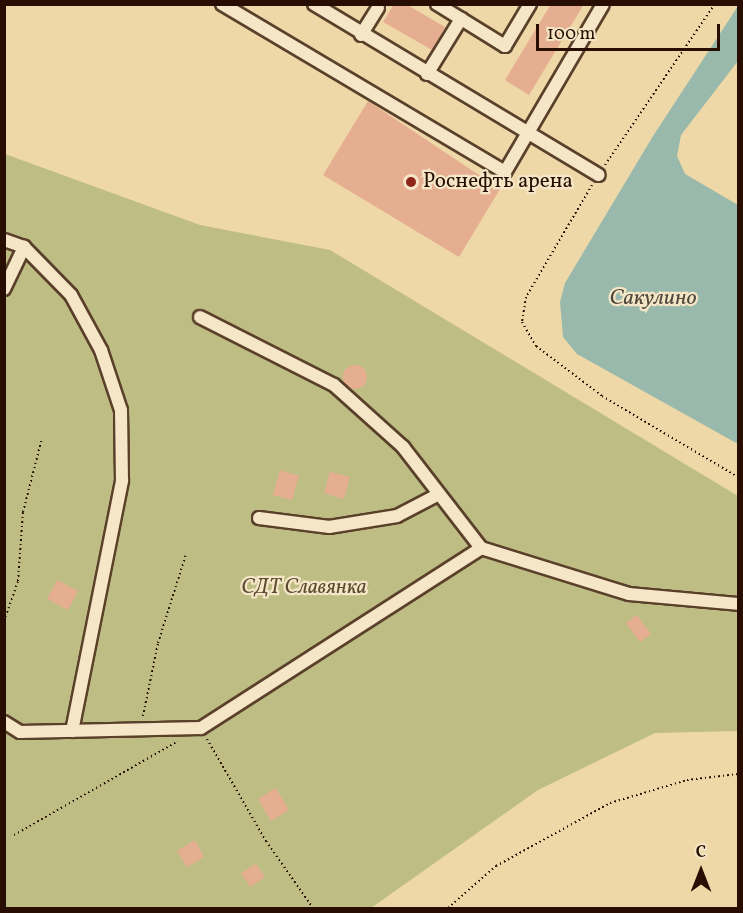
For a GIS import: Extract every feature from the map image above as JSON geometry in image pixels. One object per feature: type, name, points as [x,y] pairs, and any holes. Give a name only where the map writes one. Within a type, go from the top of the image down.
[{"type":"lane","points":[[222,4],[505,172],[603,4]]},
{"type":"lane","points":[[314,4],[427,74],[599,174]]},
{"type":"lane","points":[[437,4],[504,46],[530,4]]},
{"type":"lane","points":[[361,34],[377,6]]},
{"type":"lane","points":[[427,74],[461,19]]},
{"type":"lane","points":[[4,240],[24,247],[71,296],[101,350],[121,410],[122,481],[72,731]]},
{"type":"lane","points":[[4,289],[24,247]]},
{"type":"lane","points":[[200,317],[334,385],[403,447],[481,548],[629,594],[738,604]]},
{"type":"lane","points":[[259,518],[329,527],[397,516],[440,494]]},
{"type":"lane","points":[[4,722],[20,732],[201,728],[481,548]]},
{"type":"path","points":[[715,4],[599,174],[526,297],[522,322],[536,346],[602,396],[738,477]]},
{"type":"path","points":[[4,621],[18,581],[23,512],[42,438]]},
{"type":"path","points":[[141,729],[158,643],[186,554]]},
{"type":"path","points":[[201,728],[266,841],[313,909]]},
{"type":"path","points":[[14,835],[180,740]]},
{"type":"path","points":[[448,909],[496,866],[610,803],[687,780],[738,774]]},
{"type":"green space","name":"СДТ Славянка","points":[[5,154],[200,225],[330,250],[738,496],[738,731],[655,733],[538,790],[371,908],[5,908]]},
{"type":"water","name":"Сакулино","points":[[738,6],[738,61],[681,135],[677,156],[685,174],[738,205],[738,444],[577,354],[563,337],[560,302],[565,283],[653,136]]},
{"type":"building","points":[[394,4],[406,4],[445,27],[432,50],[383,22]]},
{"type":"building","points":[[551,4],[584,4],[529,95],[505,80]]},
{"type":"building","name":"Роснефть арена","points":[[368,101],[500,189],[459,257],[323,175]]},
{"type":"building","points":[[355,365],[364,368],[367,377],[364,386],[355,389],[346,386],[343,377],[346,368]]},
{"type":"building","points":[[280,470],[299,476],[292,500],[273,495]]},
{"type":"building","points":[[330,472],[350,477],[344,499],[324,493]]},
{"type":"building","points":[[57,580],[78,591],[68,610],[47,599]]},
{"type":"building","points":[[637,615],[651,634],[640,642],[626,623]]},
{"type":"building","points":[[276,788],[289,810],[271,821],[258,799]]},
{"type":"building","points":[[195,840],[204,857],[187,867],[177,851]]},
{"type":"building","points":[[256,864],[265,877],[250,887],[241,873]]},
{"type":"place","name":"Роснефть арена","points":[[411,182]]}]
